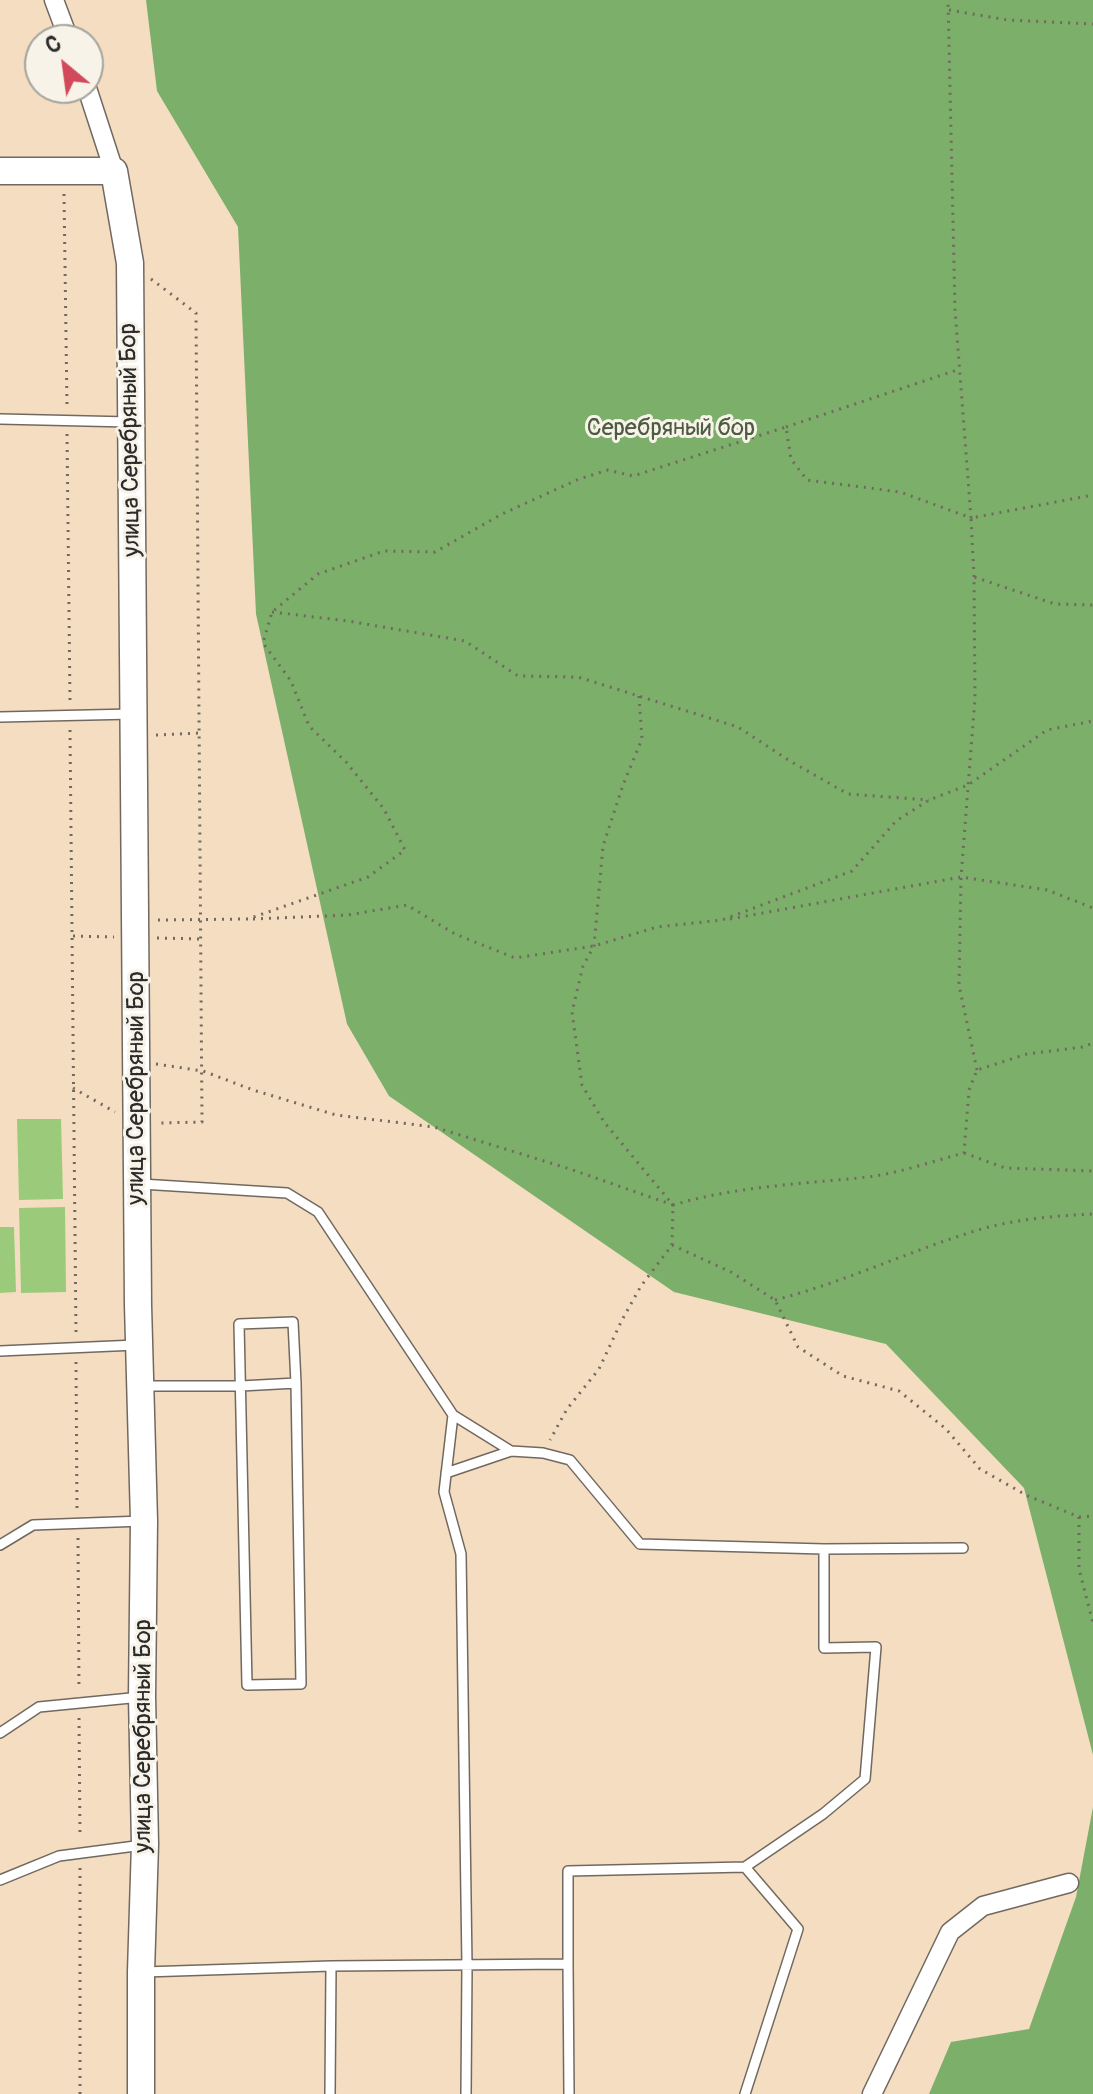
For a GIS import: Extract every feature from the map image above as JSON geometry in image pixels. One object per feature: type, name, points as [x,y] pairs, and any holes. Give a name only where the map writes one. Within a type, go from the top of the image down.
[{"type":"street","points":[[54,0],[63,24]]},
{"type":"street","name":"улица Серебряный Бор","points":[[92,104],[114,171],[130,263],[137,1124],[144,1521],[142,1696],[145,1844],[141,2094]]},
{"type":"street","points":[[0,171],[114,171]]},
{"type":"street","points":[[872,2094],[950,1932],[983,1906],[1069,1883]]},
{"type":"lane","points":[[0,419],[131,422]]},
{"type":"lane","points":[[0,717],[70,715],[134,725]]},
{"type":"lane","points":[[138,1183],[287,1193],[318,1212],[453,1415],[511,1451]]},
{"type":"lane","points":[[293,1322],[296,1383],[301,1684],[247,1685],[239,1324],[293,1322]]},
{"type":"lane","points":[[0,1351],[140,1345]]},
{"type":"lane","points":[[141,1386],[296,1383]]},
{"type":"lane","points":[[453,1415],[444,1492],[461,1554],[466,2094]]},
{"type":"lane","points":[[446,1473],[511,1451],[543,1453],[570,1460],[640,1544],[824,1549],[963,1548]]},
{"type":"lane","points":[[0,1545],[33,1525],[144,1521]]},
{"type":"lane","points":[[569,2094],[568,1871],[745,1867],[823,1814],[865,1779],[876,1647],[824,1648],[824,1549]]},
{"type":"lane","points":[[0,1733],[39,1707],[142,1696]]},
{"type":"lane","points":[[0,1880],[59,1856],[145,1844]]},
{"type":"lane","points":[[745,1867],[798,1929],[745,2094]]},
{"type":"lane","points":[[141,1972],[331,1966],[568,1964]]},
{"type":"lane","points":[[330,2094],[331,1966]]},
{"type":"path","points":[[948,0],[955,310],[974,577],[975,698],[961,877],[959,985],[977,1070],[969,1090],[964,1153]]},
{"type":"path","points":[[949,10],[1008,20],[1093,24]]},
{"type":"path","points":[[64,171],[80,2094]]},
{"type":"path","points":[[73,1088],[137,1124],[202,1122],[196,313],[130,263]]},
{"type":"path","points":[[248,919],[368,877],[405,850],[384,809],[346,762],[309,726],[291,681],[263,643],[272,612],[318,574],[384,551],[435,552],[502,514],[579,479],[608,470],[633,476],[960,369]]},
{"type":"path","points":[[786,427],[791,459],[807,480],[900,492],[971,518],[1093,495]]},
{"type":"path","points":[[974,577],[1055,604],[1093,605]]},
{"type":"path","points":[[272,612],[465,641],[518,676],[578,677],[738,727],[848,794],[929,800]]},
{"type":"path","points":[[543,1453],[567,1409],[599,1369],[641,1286],[672,1245],[673,1205],[604,1122],[582,1085],[572,1012],[583,966],[594,946],[603,846],[642,739],[639,696]]},
{"type":"path","points":[[722,920],[852,871],[896,821],[929,800],[968,785],[1047,730],[1093,721]]},
{"type":"path","points":[[134,725],[200,733]]},
{"type":"path","points":[[136,919],[348,915],[407,905],[455,934],[515,958],[594,946],[657,927],[722,920],[961,877],[1047,890],[1093,908]]},
{"type":"path","points":[[977,1070],[1027,1054],[1093,1043]]},
{"type":"path","points":[[137,1061],[203,1071],[336,1115],[434,1127],[673,1205],[711,1194],[801,1181],[872,1176],[964,1153],[1005,1168],[1093,1171]]},
{"type":"path","points":[[775,1300],[836,1284],[898,1258],[980,1230],[1040,1217],[1093,1214]]},
{"type":"path","points":[[672,1245],[731,1272],[775,1300],[798,1347],[843,1376],[899,1391],[946,1429],[980,1469],[1026,1495],[1079,1517],[1093,1516]]},
{"type":"path","points":[[1079,1517],[1079,1569],[1093,1623]]},
{"type":"green space","name":"Серебряный бор","points":[[146,0],[1093,0],[1093,1755],[1024,1488],[886,1344],[674,1292],[389,1096],[347,1024],[256,614],[238,227],[157,91]]},
{"type":"green space","points":[[17,1119],[61,1119],[63,1199],[19,1200]]},
{"type":"green space","points":[[65,1207],[66,1292],[21,1293],[19,1208]]},
{"type":"green space","points":[[0,1227],[14,1227],[16,1292],[0,1293]]},
{"type":"green space","points":[[1093,1807],[1093,2094],[929,2094],[951,2042],[1029,2029],[1076,1897]]}]
